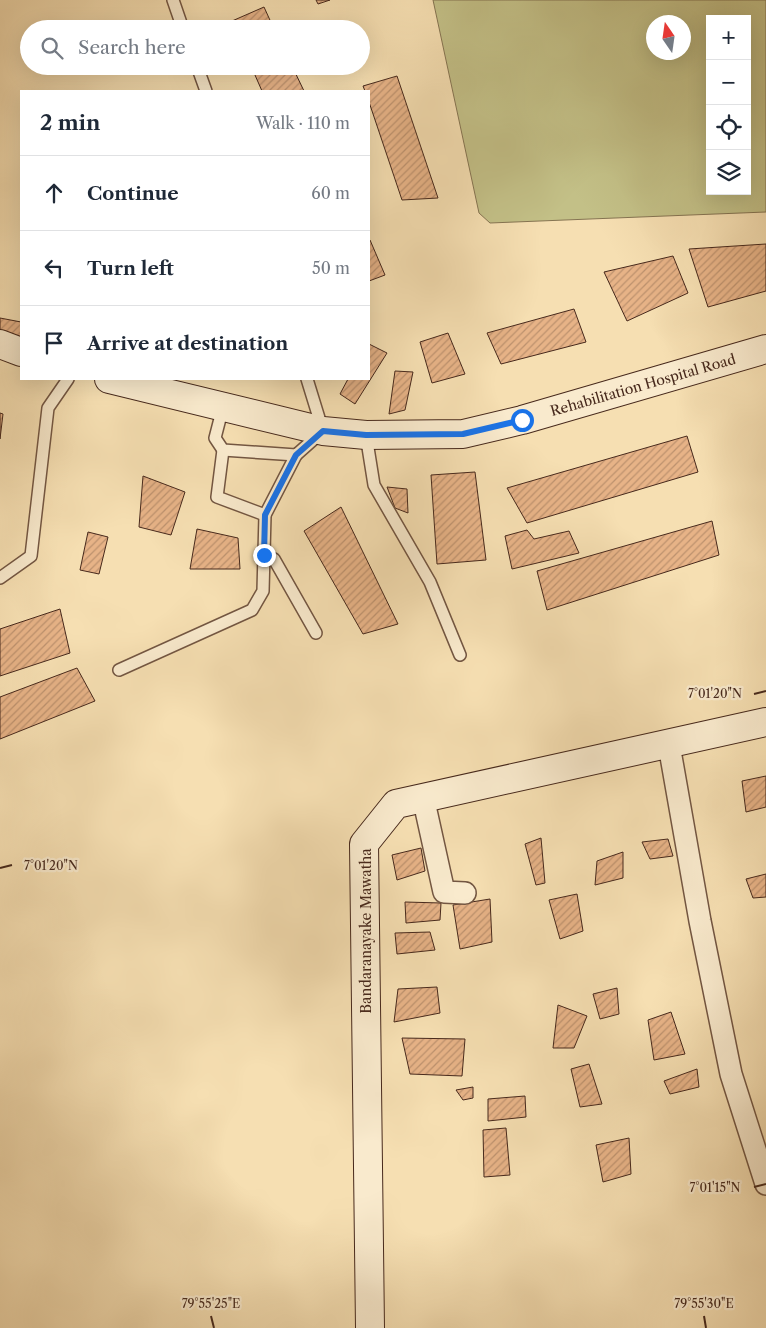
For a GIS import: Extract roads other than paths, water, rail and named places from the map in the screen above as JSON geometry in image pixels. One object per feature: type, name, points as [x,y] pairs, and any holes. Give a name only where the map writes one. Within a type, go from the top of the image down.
[{"type":"street","points":[[0,344],[20,352]]},
{"type":"street","name":"Rehabilitation Hospital Road","points":[[113,380],[323,431],[366,435],[463,434],[522,420],[766,349]]},
{"type":"street","name":"Bandaranayake Mawatha","points":[[370,1328],[364,844],[396,804],[766,722]]},
{"type":"street","points":[[669,744],[700,921],[730,1074],[766,1184]]},
{"type":"street","points":[[423,797],[444,892],[465,893]]},
{"type":"lane","points":[[172,0],[180,20]]},
{"type":"lane","points":[[200,75],[206,90]]},
{"type":"lane","points":[[0,578],[31,556],[48,408],[67,380]]},
{"type":"lane","points":[[120,670],[252,610],[263,591],[265,515],[296,455],[323,431],[306,380]]},
{"type":"lane","points":[[223,407],[215,438],[223,450],[217,497],[265,515]]},
{"type":"lane","points":[[366,435],[374,485],[430,582],[460,655]]},
{"type":"lane","points":[[223,450],[296,455]]},
{"type":"lane","points":[[264,555],[274,559],[316,633]]}]
